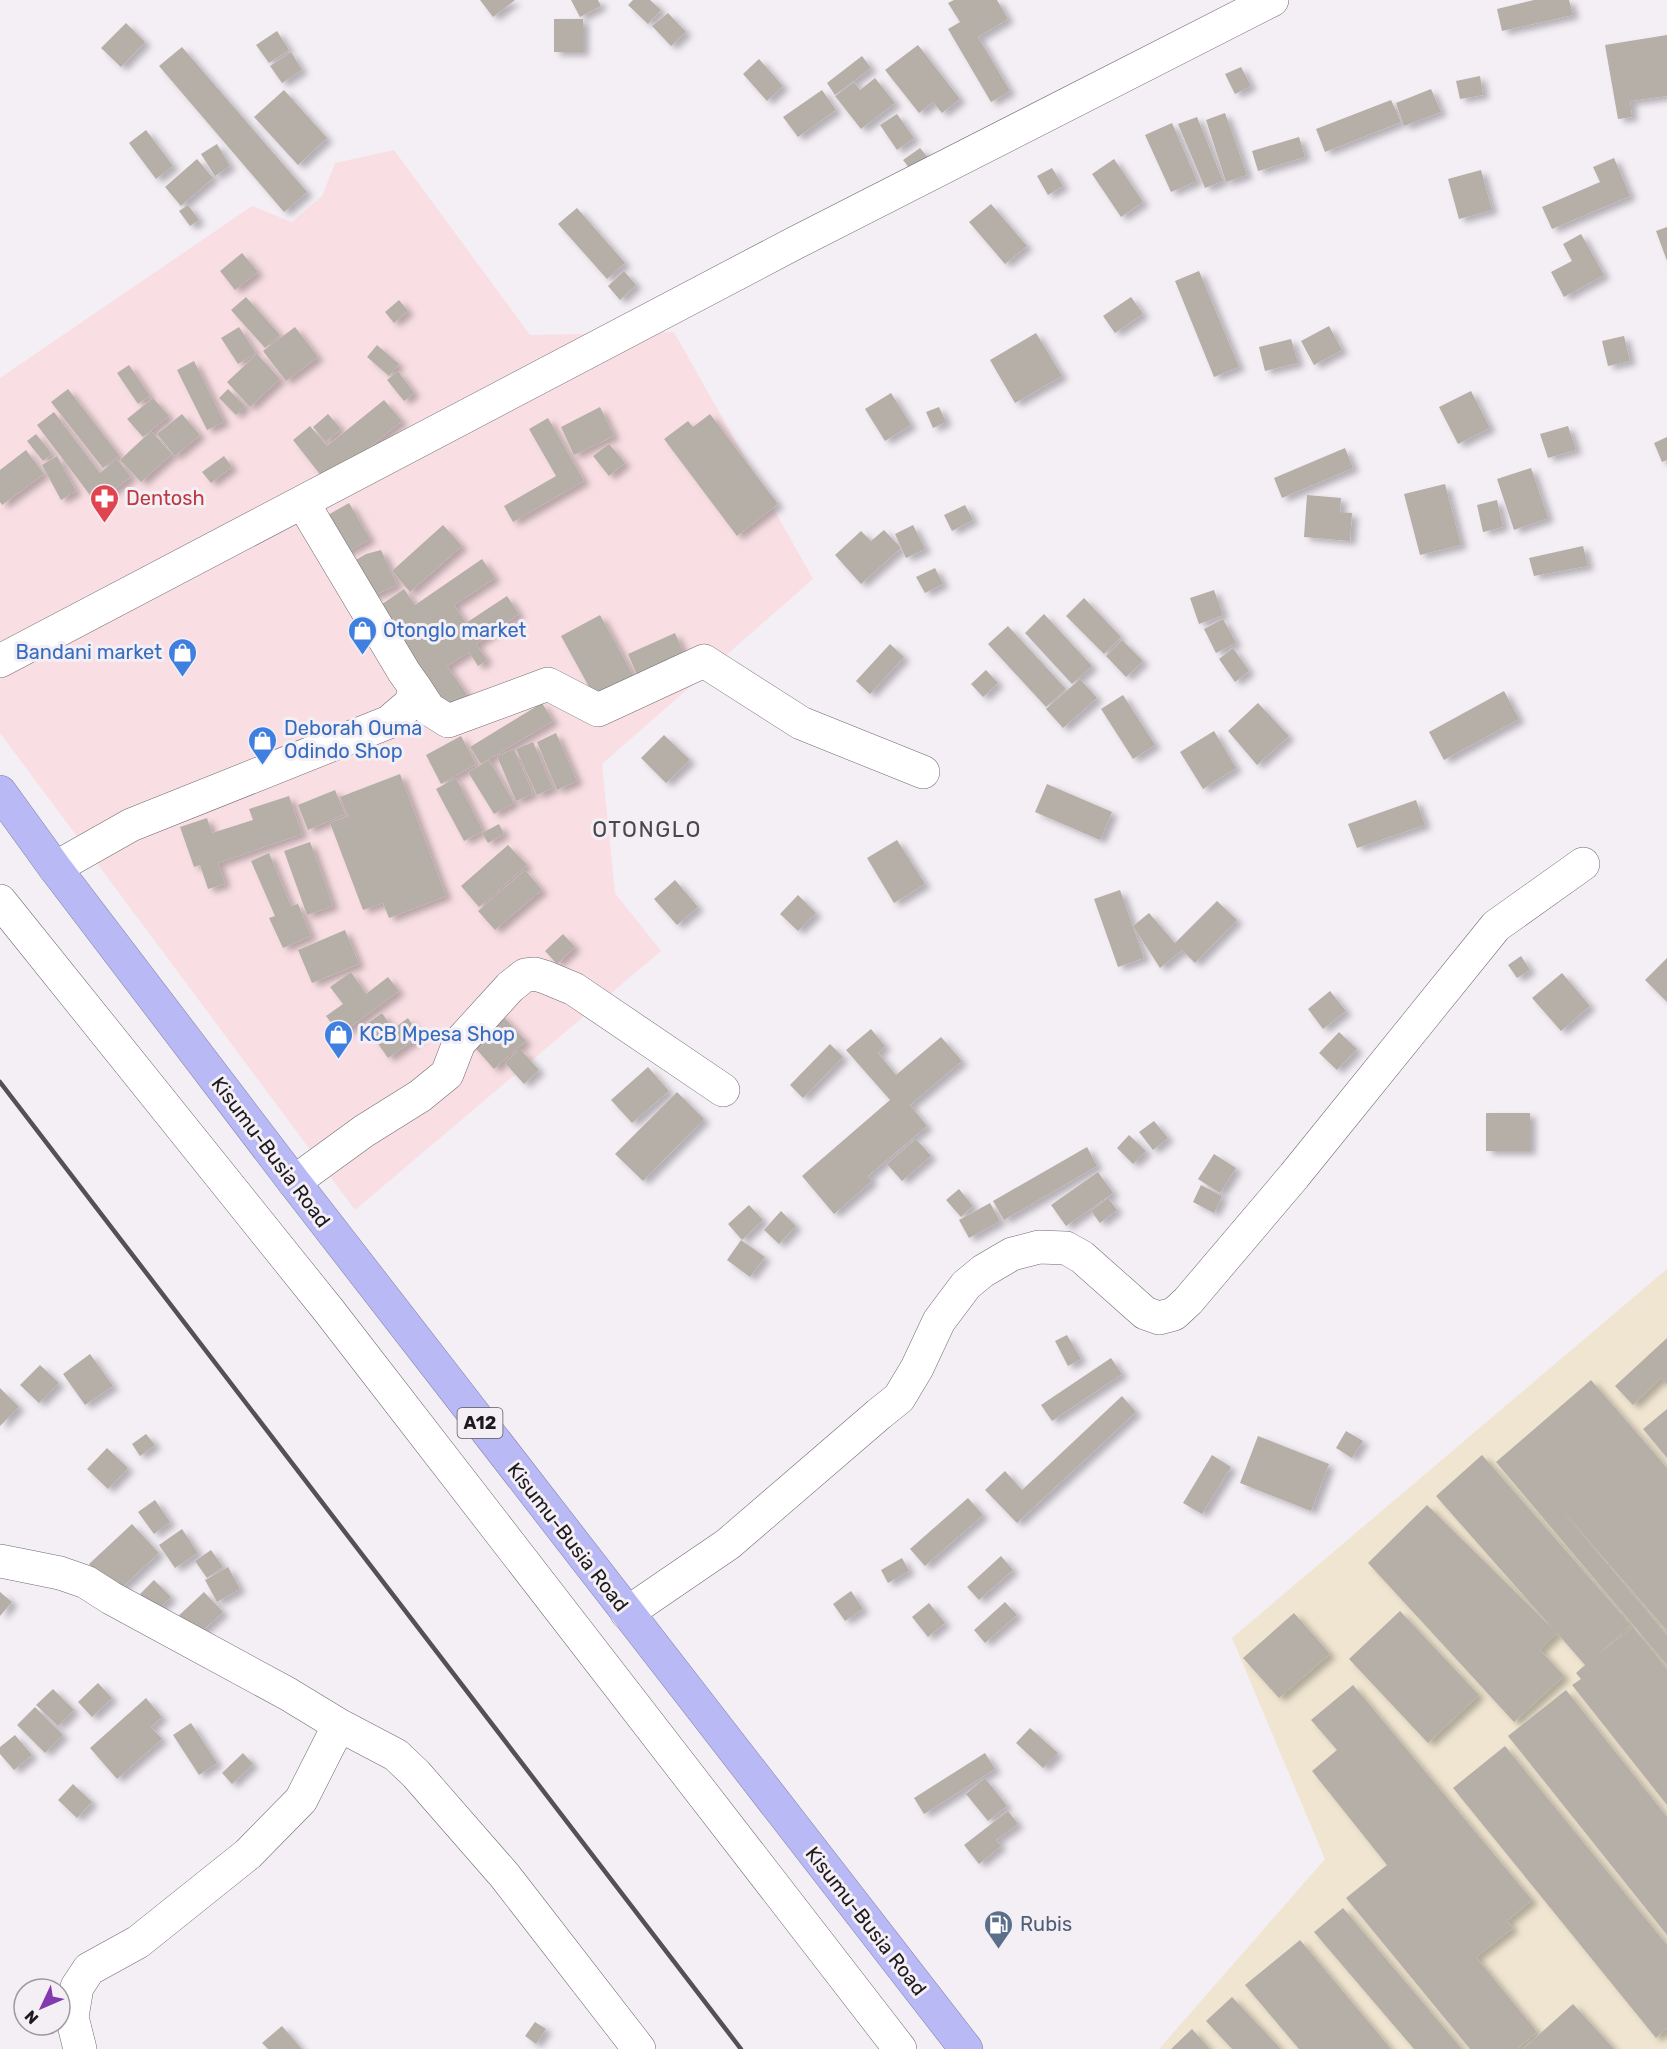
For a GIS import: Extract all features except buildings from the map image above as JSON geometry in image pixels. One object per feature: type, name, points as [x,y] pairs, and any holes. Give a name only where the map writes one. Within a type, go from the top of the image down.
[{"type":"highway","name":"Kisumu-Busia Road","points":[[0,792],[55,868],[294,1182],[966,2049]]},
{"type":"street","points":[[0,661],[795,243],[1272,0]]},
{"type":"street","points":[[303,503],[404,672],[429,709],[448,722],[548,684],[598,710],[704,661],[801,723],[923,772]]},
{"type":"street","points":[[55,868],[131,825],[389,722],[410,704],[416,689]]},
{"type":"street","points":[[627,1613],[728,1544],[900,1398],[939,1321],[966,1285],[983,1271],[1012,1254],[1039,1247],[1066,1248],[1083,1257],[1144,1313],[1159,1318],[1174,1314],[1188,1301],[1294,1176],[1496,926],[1583,864]]},
{"type":"street","points":[[0,901],[330,1312],[900,2049]]},
{"type":"street","points":[[294,1182],[364,1131],[420,1096],[447,1074],[459,1043],[510,987],[525,975],[535,974],[574,989],[723,1090]]},
{"type":"street","points":[[0,1561],[60,1573],[86,1582],[396,1755],[416,1774],[505,1876],[639,2049]]},
{"type":"street","points":[[80,2049],[72,2017],[77,1987],[89,1969],[138,1942],[248,1854],[301,1800],[339,1725]]},
{"type":"shaded area","name":"Otonglo market","points":[[394,150],[530,335],[674,332],[813,579],[602,764],[615,893],[661,951],[355,1210],[0,733],[0,378],[252,206],[292,222],[322,196],[335,163]]},
{"type":"shaded area","points":[[1667,1269],[1667,2049],[1159,2049],[1325,1859],[1232,1638]]},
{"type":"railway","points":[[0,1082],[741,2049]]},
{"type":"place","name":"Dentosh","points":[[105,524]]},
{"type":"place","name":"Otonglo market","points":[[362,656]]},
{"type":"place","name":"Bandani market","points":[[183,678]]},
{"type":"place","name":"Deborah Ouma Odindo Shop","points":[[263,766]]},
{"type":"place","name":"KCB Mpesa Shop","points":[[338,1060]]},
{"type":"place","name":"Rubis","points":[[999,1950]]},
{"type":"district","name":"OTONGLO","points":[[647,829]]}]
